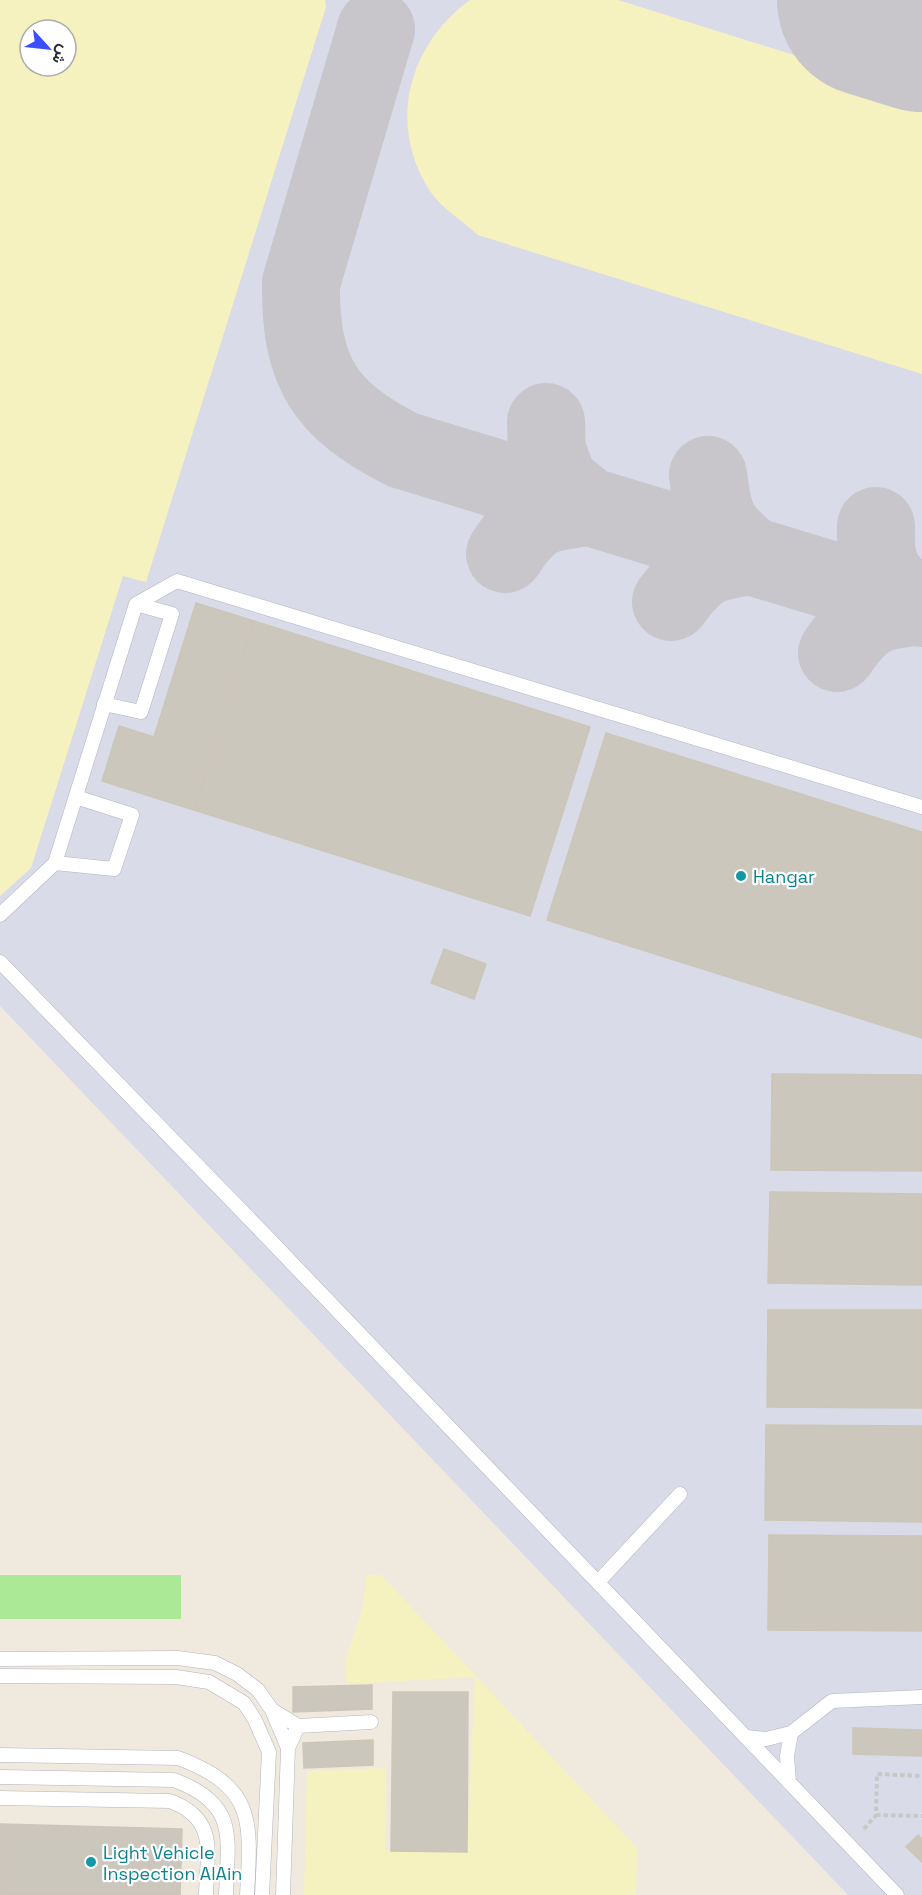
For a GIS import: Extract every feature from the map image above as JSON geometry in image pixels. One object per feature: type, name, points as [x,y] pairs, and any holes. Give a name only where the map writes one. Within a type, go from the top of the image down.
[{"type":"lane","points":[[0,915],[55,863],[136,604],[177,581],[922,807]]},
{"type":"lane","points":[[104,704],[141,712],[172,614],[136,604]]},
{"type":"lane","points":[[55,863],[114,869],[132,815],[76,797]]},
{"type":"lane","points":[[0,962],[897,1895]]},
{"type":"lane","points":[[598,1582],[680,1494]]},
{"type":"lane","points":[[0,1659],[178,1658],[215,1663],[258,1690],[272,1710],[288,1748]]},
{"type":"lane","points":[[0,1676],[176,1677],[209,1682],[244,1703],[255,1720],[269,1752],[262,1895]]},
{"type":"lane","points":[[746,1737],[766,1739],[791,1733],[832,1701],[922,1697]]},
{"type":"lane","points":[[272,1710],[298,1726],[371,1722]]},
{"type":"lane","points":[[283,1895],[288,1748],[298,1726]]},
{"type":"lane","points":[[789,1782],[787,1756],[791,1733]]},
{"type":"lane","points":[[0,1755],[178,1758],[204,1768],[229,1786],[244,1808],[250,1835],[247,1895]]},
{"type":"lane","points":[[0,1777],[174,1780],[194,1787],[213,1801],[223,1817],[228,1836],[226,1895]]},
{"type":"lane","points":[[0,1798],[170,1801],[184,1806],[198,1816],[204,1825],[207,1838],[206,1895]]},
{"type":"path","points":[[922,1776],[878,1774],[876,1815],[922,1816]]},
{"type":"shaded area","points":[[0,0],[922,0],[922,1895],[848,1895],[0,1006]]},
{"type":"green space","points":[[0,1575],[181,1575],[181,1619],[0,1619]]},
{"type":"sand","points":[[0,0],[325,0],[326,7],[146,582],[123,576],[31,868],[0,896]]},
{"type":"sand","points":[[470,0],[618,0],[922,95],[922,374],[478,235],[440,203],[430,191],[417,166],[409,140],[407,113],[411,88],[419,63],[432,40],[449,18]]},
{"type":"sand","points":[[366,1575],[381,1575],[637,1848],[636,1895],[304,1895],[307,1771],[386,1768],[385,1850],[467,1851],[475,1677],[347,1684],[345,1662],[363,1608]]},
{"type":"building","points":[[196,603],[254,621],[194,810],[102,781],[119,726],[154,737]]},
{"type":"building","points":[[254,621],[590,727],[530,916],[194,810]]},
{"type":"building","name":"Hangar","points":[[606,733],[922,832],[922,1038],[547,920]]},
{"type":"building","points":[[444,949],[486,964],[474,999],[431,983]]},
{"type":"building","points":[[772,1074],[922,1075],[922,1171],[771,1170]]},
{"type":"building","points":[[770,1192],[922,1194],[922,1285],[768,1283]]},
{"type":"building","points":[[768,1310],[922,1310],[922,1408],[767,1407]]},
{"type":"building","points":[[766,1425],[922,1426],[922,1522],[765,1520]]},
{"type":"building","points":[[769,1535],[922,1536],[922,1631],[768,1630]]},
{"type":"building","points":[[372,1685],[372,1709],[293,1712],[293,1687]]},
{"type":"building","points":[[393,1692],[468,1692],[467,1852],[391,1851]]},
{"type":"building","points":[[853,1728],[922,1730],[922,1756],[853,1754]]},
{"type":"building","points":[[373,1740],[373,1765],[304,1768],[303,1743]]},
{"type":"building","name":"Light Vehicle Inspection AlAin","points":[[0,1824],[182,1829],[180,1895],[0,1895]]},
{"type":"building","points":[[918,1835],[922,1839],[922,1862],[906,1847]]},
{"type":"taxiway","points":[[376,29],[301,283],[305,341],[322,385],[336,403],[354,420],[403,450],[922,608]]},
{"type":"taxiway","points":[[505,554],[523,530],[540,517],[560,511],[589,507],[559,483],[547,451],[546,422]]},
{"type":"taxiway","points":[[671,602],[689,580],[705,568],[724,561],[751,556],[730,537],[719,522],[712,503],[708,475]]},
{"type":"taxiway","points":[[837,653],[854,631],[870,618],[889,611],[916,607],[896,589],[883,573],[877,554],[876,526]]},
{"type":"runway","points":[[874,0],[922,15]]},
{"type":"place","name":"Hangar","points":[[741,876]]},
{"type":"place","name":"Light Vehicle Inspection AlAin","points":[[91,1862]]}]
